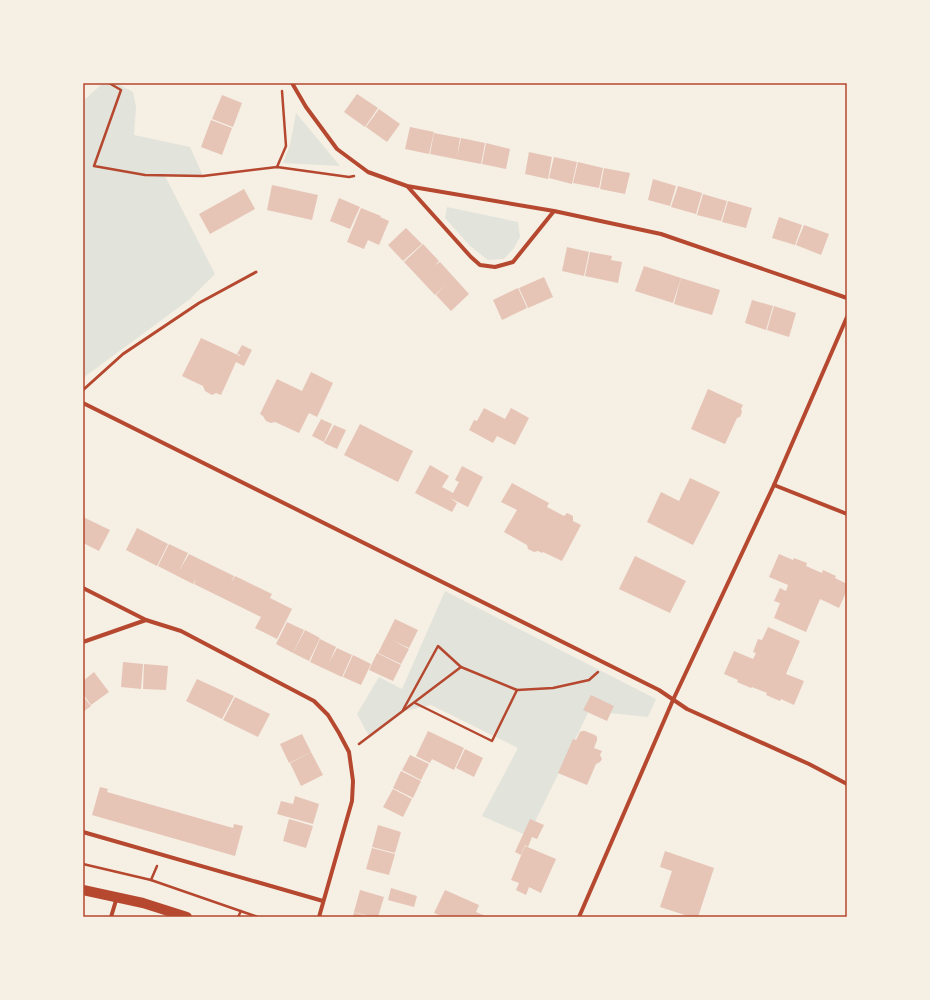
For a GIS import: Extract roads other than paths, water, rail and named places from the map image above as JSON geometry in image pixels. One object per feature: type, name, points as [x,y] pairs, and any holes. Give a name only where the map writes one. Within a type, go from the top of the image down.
[{"type":"main road","points":[[83,890],[143,903],[187,917]]},
{"type":"street","points":[[292,83],[306,107],[337,149],[368,172],[407,186],[554,211],[661,234],[847,298]]},
{"type":"street","points":[[407,186],[480,265],[495,267],[513,262],[554,211]]},
{"type":"street","points":[[579,917],[673,700],[774,485],[847,317]]},
{"type":"street","points":[[83,403],[659,690],[687,710],[809,764],[847,784]]},
{"type":"street","points":[[774,485],[847,514]]},
{"type":"street","points":[[83,588],[146,620],[181,631],[314,701],[328,715],[349,752],[353,782],[352,801],[319,917]]},
{"type":"street","points":[[83,642],[146,620]]},
{"type":"street","points":[[83,832],[323,901]]},
{"type":"street","points":[[111,917],[117,897]]},
{"type":"lane","points":[[83,390],[124,354],[199,303],[256,272]]}]
